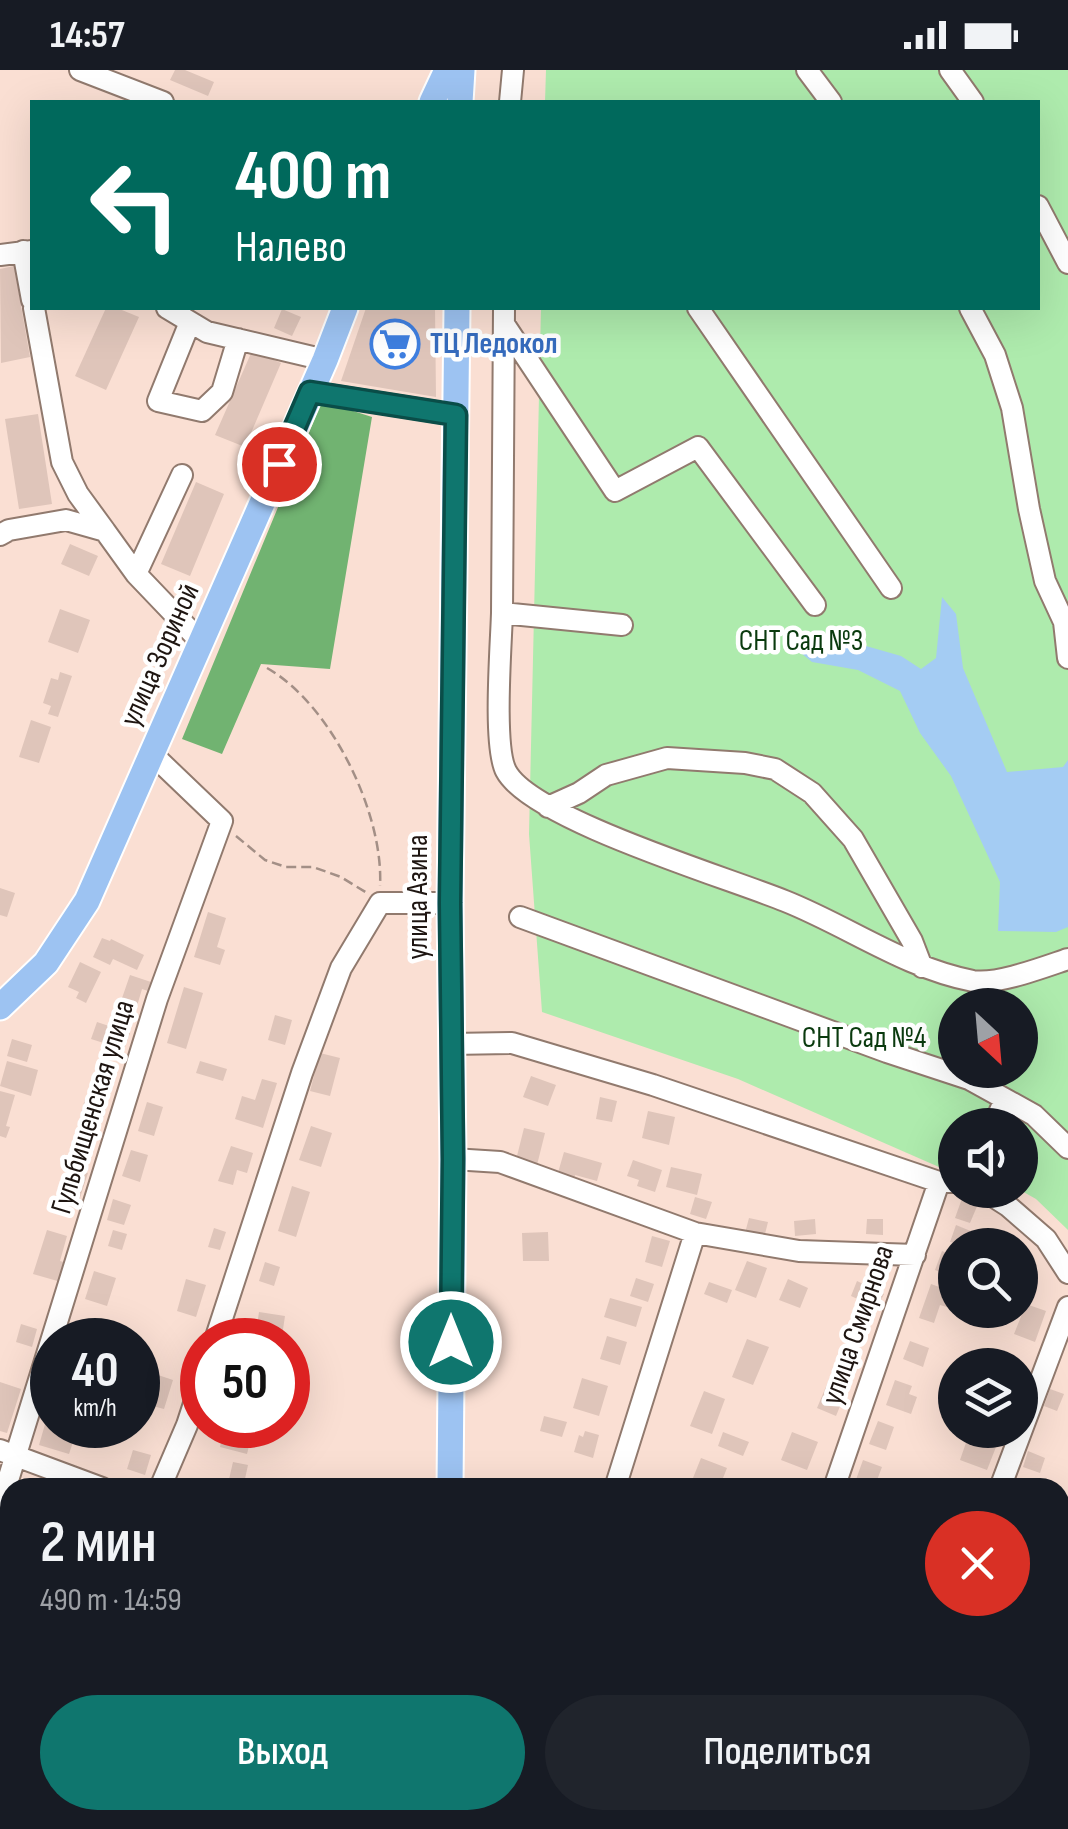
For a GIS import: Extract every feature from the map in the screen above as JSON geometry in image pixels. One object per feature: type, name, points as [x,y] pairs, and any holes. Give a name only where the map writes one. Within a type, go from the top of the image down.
[{"type":"main road","points":[[433,100],[447,70]]},
{"type":"main road","points":[[460,100],[462,70]]},
{"type":"main road","name":"улица Зориной","points":[[0,1005],[46,963],[87,901],[344,310]]},
{"type":"main road","name":"улица Азина","points":[[450,1478],[450,903],[457,310]]},
{"type":"street","points":[[80,70],[158,100]]},
{"type":"street","points":[[510,100],[513,70]]},
{"type":"street","points":[[807,70],[830,100]]},
{"type":"street","points":[[950,70],[972,100]]},
{"type":"street","points":[[1040,210],[1068,263]]},
{"type":"street","points":[[0,255],[28,251]]},
{"type":"street","points":[[34,310],[62,462],[78,494],[136,574],[200,642]]},
{"type":"street","points":[[169,310],[208,332],[324,360]]},
{"type":"street","points":[[699,310],[892,588]]},
{"type":"street","points":[[971,310],[994,355],[1012,408],[1044,581],[1066,620],[1068,658]]},
{"type":"street","points":[[504,316],[615,491],[698,447],[816,605]]},
{"type":"street","points":[[504,316],[500,746],[506,770],[520,789],[602,832],[788,902],[922,967],[978,982],[1024,974],[1068,959]]},
{"type":"street","points":[[190,322],[158,400],[202,411],[222,392],[238,339]]},
{"type":"street","points":[[310,392],[456,415]]},
{"type":"street","points":[[136,574],[182,475]]},
{"type":"street","points":[[0,534],[66,520],[105,531]]},
{"type":"street","points":[[502,613],[622,625]]},
{"type":"street","points":[[152,754],[222,821]]},
{"type":"street","points":[[548,806],[579,794],[606,775],[667,758],[746,763],[775,769],[812,794],[853,839],[912,941],[922,967]]},
{"type":"street","name":"Гульбищенская улица","points":[[4,1478],[8,1453],[158,999],[222,821]]},
{"type":"street","points":[[222,1318],[302,1073],[341,968],[380,903],[450,903]]},
{"type":"street","points":[[520,917],[968,1079],[1034,1114],[1068,1148]]},
{"type":"street","points":[[451,1044],[512,1042],[938,1179]]},
{"type":"street","points":[[1001,1108],[1005,1099]]},
{"type":"street","points":[[453,1159],[500,1162],[695,1234],[799,1252],[914,1255]]},
{"type":"street","name":"улица Смирнова","points":[[837,1478],[914,1255],[938,1202]]},
{"type":"street","points":[[1010,1208],[1046,1239],[1068,1273]]},
{"type":"street","points":[[618,1478],[695,1234]]},
{"type":"street","points":[[1004,1478],[1068,1307]]},
{"type":"street","points":[[164,1478],[180,1441]]},
{"type":"street","points":[[8,1453],[75,1478]]},
{"type":"path","points":[[266,668],[303,694],[347,762],[377,836],[380,903]]},
{"type":"path","points":[[222,821],[266,860],[286,866],[314,867],[341,877],[380,903]]},
{"type":"green space","name":"СНТ Сад №3","points":[[546,70],[1068,70],[1068,1230],[1038,1201],[1038,1108],[938,1108],[938,1167],[738,1079],[542,1012],[529,834],[541,310],[1040,310],[1040,100],[545,100]]},
{"type":"green space","points":[[322,401],[372,417],[330,669],[261,664],[222,754],[182,739]]},
{"type":"water","points":[[942,597],[956,614],[963,668],[1007,772],[1063,767],[1068,760],[1068,927],[1056,932],[998,931],[1000,882],[951,776],[920,733],[900,691],[858,670],[812,662],[796,649],[804,638],[859,644],[901,656],[921,669],[936,658]]},
{"type":"building","points":[[175,70],[214,82],[208,96],[170,80]]},
{"type":"building","points":[[14,266],[30,357],[1,363],[0,269]]},
{"type":"building","points":[[105,310],[122,310],[139,317],[106,390],[75,376]]},
{"type":"building","points":[[282,310],[301,317],[292,336],[274,328]]},
{"type":"building","name":"ТЦ Ледокол","points":[[365,310],[435,310],[436,397],[341,381]]},
{"type":"building","points":[[252,351],[281,363],[245,447],[215,435]]},
{"type":"building","points":[[38,414],[52,504],[19,509],[5,419]]},
{"type":"building","points":[[196,482],[224,494],[190,576],[161,564]]},
{"type":"building","points":[[70,544],[98,556],[89,576],[61,564]]},
{"type":"building","points":[[60,609],[90,620],[78,653],[48,642]]},
{"type":"building","points":[[60,672],[72,676],[58,717],[48,714],[51,706],[43,703],[51,678],[58,680]]},
{"type":"building","points":[[31,720],[51,727],[39,763],[19,757]]},
{"type":"building","points":[[0,888],[15,893],[7,917],[0,915]]},
{"type":"building","points":[[208,912],[226,918],[217,947],[225,950],[220,965],[194,957]]},
{"type":"building","points":[[102,938],[144,955],[137,970],[113,959],[110,965],[93,957]]},
{"type":"building","points":[[80,962],[101,972],[86,1003],[76,998],[79,992],[68,987]]},
{"type":"building","points":[[130,975],[151,982],[148,991],[142,989],[137,1006],[121,1001]]},
{"type":"building","points":[[184,987],[203,993],[186,1049],[167,1043]]},
{"type":"building","points":[[275,1015],[292,1020],[285,1045],[268,1040]]},
{"type":"building","points":[[97,1022],[130,1033],[120,1061],[107,1057],[110,1045],[91,1039]]},
{"type":"building","points":[[12,1039],[32,1045],[27,1062],[7,1056]]},
{"type":"building","points":[[320,1053],[340,1058],[330,1096],[310,1091]]},
{"type":"building","points":[[7,1061],[38,1070],[31,1096],[0,1086]]},
{"type":"building","points":[[200,1061],[227,1069],[223,1081],[196,1073]]},
{"type":"building","points":[[531,1076],[556,1085],[548,1106],[523,1097]]},
{"type":"building","points":[[262,1079],[277,1083],[263,1128],[235,1119],[242,1096],[255,1100]]},
{"type":"building","points":[[0,1091],[15,1095],[6,1138],[0,1136]]},
{"type":"building","points":[[600,1097],[617,1101],[612,1122],[596,1119]]},
{"type":"building","points":[[85,1099],[107,1106],[102,1122],[80,1116]]},
{"type":"building","points":[[147,1102],[163,1107],[154,1136],[138,1131]]},
{"type":"building","points":[[648,1111],[675,1117],[669,1145],[642,1138]]},
{"type":"building","points":[[311,1126],[332,1133],[321,1167],[299,1160]]},
{"type":"building","points":[[524,1128],[545,1133],[537,1165],[516,1160]]},
{"type":"building","points":[[231,1146],[253,1153],[247,1173],[237,1170],[233,1185],[218,1181]]},
{"type":"building","points":[[131,1150],[148,1155],[140,1182],[122,1176]]},
{"type":"building","points":[[564,1152],[602,1163],[597,1181],[575,1175],[574,1181],[557,1176]]},
{"type":"building","points":[[633,1160],[662,1170],[655,1192],[637,1186],[639,1180],[627,1176]]},
{"type":"building","points":[[70,1167],[88,1173],[79,1201],[61,1196]]},
{"type":"building","points":[[671,1167],[702,1174],[697,1195],[666,1187]]},
{"type":"building","points":[[292,1186],[310,1192],[296,1237],[278,1231]]},
{"type":"building","points":[[695,1197],[712,1202],[706,1219],[690,1214]]},
{"type":"building","points":[[113,1199],[131,1205],[124,1225],[107,1220]]},
{"type":"building","points":[[959,1208],[976,1208],[970,1223],[955,1218]]},
{"type":"building","points":[[749,1218],[768,1222],[764,1238],[745,1233]]},
{"type":"building","points":[[815,1219],[816,1234],[795,1236],[794,1221]]},
{"type":"building","points":[[867,1219],[883,1219],[883,1235],[866,1234]]},
{"type":"building","points":[[214,1228],[226,1232],[220,1250],[208,1247]]},
{"type":"building","points":[[47,1230],[67,1236],[60,1261],[67,1263],[61,1282],[33,1274]]},
{"type":"building","points":[[113,1230],[127,1234],[122,1250],[108,1246]]},
{"type":"building","points":[[548,1232],[549,1261],[523,1261],[522,1233]]},
{"type":"building","points":[[652,1236],[670,1241],[662,1267],[645,1262]]},
{"type":"building","points":[[747,1261],[767,1268],[756,1298],[735,1290]]},
{"type":"building","points":[[265,1262],[280,1267],[274,1286],[259,1281]]},
{"type":"building","points":[[94,1271],[116,1278],[107,1306],[85,1299]]},
{"type":"building","points":[[636,1278],[654,1284],[648,1302],[630,1296]]},
{"type":"building","points":[[186,1279],[206,1285],[196,1317],[177,1311]]},
{"type":"building","points":[[788,1279],[808,1288],[800,1308],[779,1300]]},
{"type":"building","points":[[857,1281],[884,1294],[877,1308],[851,1296]]},
{"type":"building","points":[[709,1282],[732,1290],[727,1303],[704,1294]]},
{"type":"building","points":[[931,1284],[938,1287],[934,1323],[919,1318]]},
{"type":"building","points":[[610,1298],[642,1307],[636,1327],[604,1317]]},
{"type":"building","points":[[1038,1308],[1046,1311],[1035,1342],[1014,1334],[1016,1328],[1038,1328]]},
{"type":"building","points":[[259,1312],[285,1316],[285,1318],[258,1318]]},
{"type":"building","points":[[21,1324],[30,1327],[30,1346],[16,1342]]},
{"type":"building","points":[[607,1336],[627,1342],[620,1365],[600,1359]]},
{"type":"building","points":[[747,1339],[769,1347],[753,1385],[732,1377]]},
{"type":"building","points":[[910,1341],[929,1348],[923,1367],[903,1359]]},
{"type":"building","points":[[160,1376],[173,1380],[164,1409],[160,1408]]},
{"type":"building","points":[[830,1377],[849,1384],[836,1416],[817,1408]]},
{"type":"building","points":[[582,1378],[608,1386],[599,1416],[573,1408]]},
{"type":"building","points":[[895,1380],[912,1386],[909,1394],[917,1397],[911,1414],[886,1405]]},
{"type":"building","points":[[0,1382],[21,1389],[7,1433],[0,1431]]},
{"type":"building","points":[[1050,1389],[1064,1394],[1057,1411],[1044,1406]]},
{"type":"building","points":[[704,1391],[725,1399],[712,1434],[690,1426]]},
{"type":"building","points":[[544,1416],[567,1422],[562,1437],[540,1431]]},
{"type":"building","points":[[878,1421],[894,1427],[886,1450],[869,1444]]},
{"type":"building","points":[[585,1431],[599,1435],[593,1458],[574,1452],[579,1435],[583,1437]]},
{"type":"building","points":[[723,1432],[749,1442],[743,1456],[718,1446]]},
{"type":"building","points":[[792,1432],[818,1442],[807,1470],[781,1460]]},
{"type":"building","points":[[49,1448],[71,1448],[69,1454]]},
{"type":"building","points":[[224,1448],[248,1448],[247,1454]]},
{"type":"building","points":[[964,1448],[996,1448],[987,1470],[960,1460]]},
{"type":"building","points":[[133,1450],[151,1455],[145,1475],[127,1469]]},
{"type":"building","points":[[1028,1451],[1045,1458],[1040,1473],[1023,1467]]},
{"type":"building","points":[[701,1458],[727,1468],[723,1478],[693,1478]]},
{"type":"building","points":[[863,1460],[882,1467],[878,1478],[857,1478]]},
{"type":"building","points":[[233,1462],[248,1465],[245,1478],[229,1478]]},
{"type":"place","name":"ТЦ Ледокол","points":[[395,344]]},
{"type":"route","points":[[279,464],[310,392],[456,415],[450,903],[451,1342]]},
{"type":"park label","name":"СНТ Сад №4","points":[[864,1038]]}]
